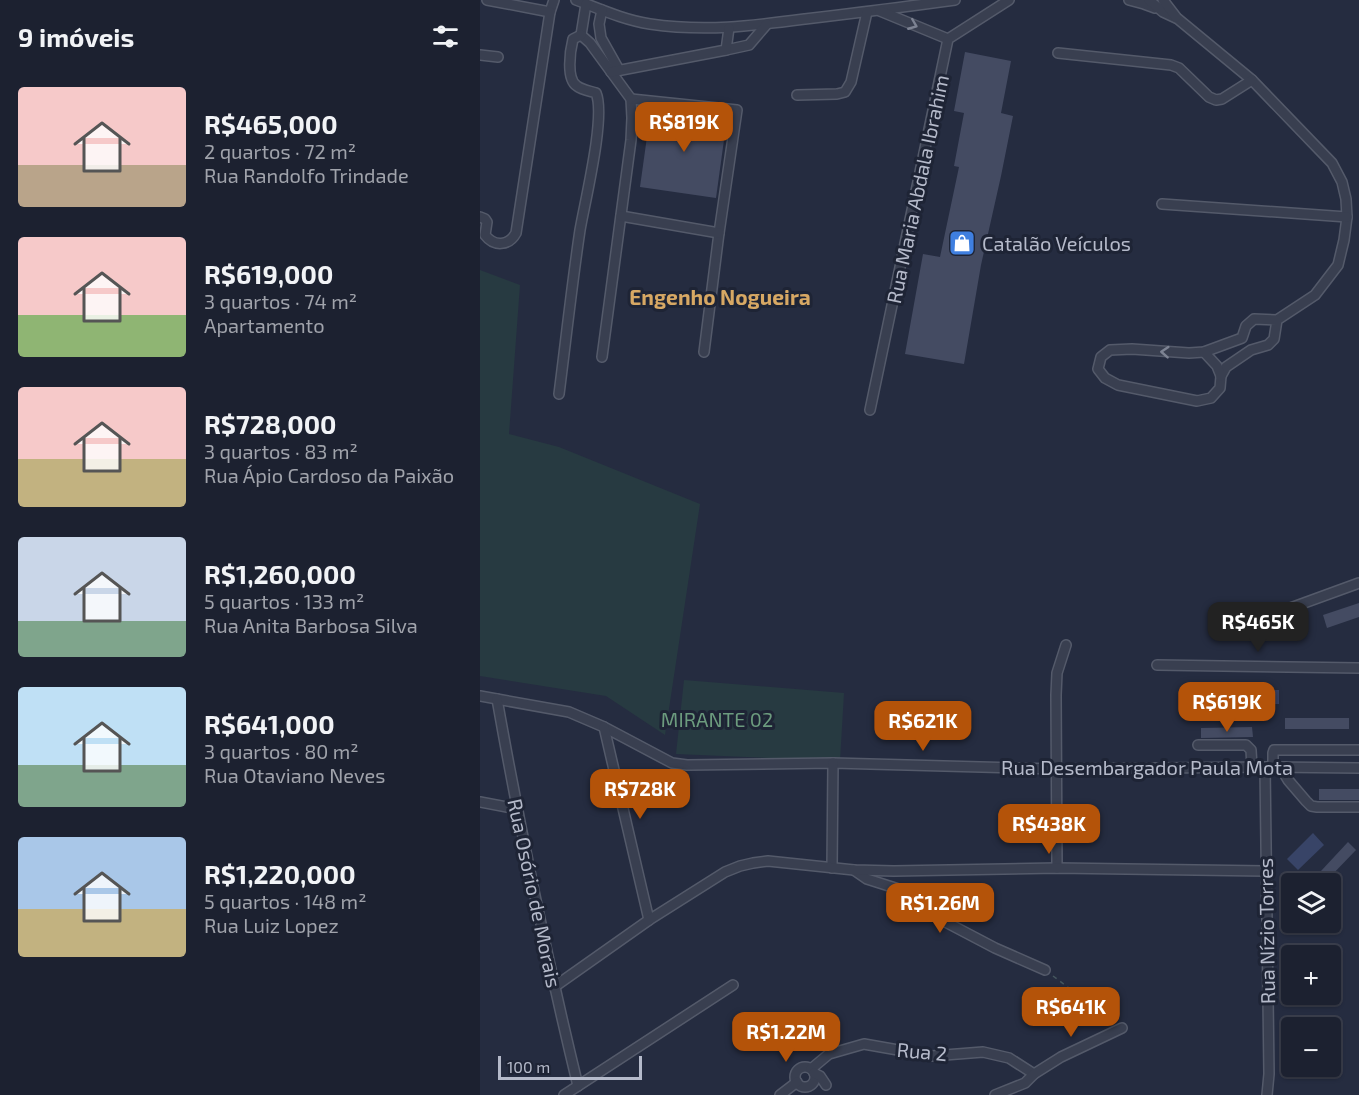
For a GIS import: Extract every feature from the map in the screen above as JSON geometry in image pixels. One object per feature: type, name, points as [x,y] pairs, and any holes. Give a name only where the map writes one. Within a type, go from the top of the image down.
[{"type":"street","points":[[487,0],[550,12]]},
{"type":"street","points":[[480,217],[487,222],[485,235],[489,240],[505,244],[512,240],[516,232],[550,12],[554,0]]},
{"type":"street","points":[[576,0],[647,24],[682,28],[729,28],[956,0]]},
{"type":"street","points":[[878,10],[948,39],[1009,0]]},
{"type":"street","points":[[1129,0],[1178,19]]},
{"type":"street","points":[[1149,0],[1163,12]]},
{"type":"street","points":[[1163,0],[1178,19],[1252,80],[1332,163],[1342,182],[1346,199],[1347,217],[1338,265],[1315,295],[1277,320],[1254,319],[1246,326],[1242,338]]},
{"type":"street","points":[[581,35],[586,4]]},
{"type":"street","points":[[602,10],[598,24],[601,38],[615,71],[631,99],[632,118],[632,141],[602,357]]},
{"type":"street","points":[[797,95],[845,92],[851,82],[867,12]]},
{"type":"street","points":[[615,71],[749,45],[767,24]]},
{"type":"street","points":[[726,50],[729,28]]},
{"type":"street","points":[[581,35],[615,71]]},
{"type":"street","points":[[559,394],[580,229],[597,137],[598,98],[596,93],[577,86],[572,80],[570,50],[573,39],[581,35]]},
{"type":"street","name":"Rua Maria Abdala Ibrahim","points":[[870,410],[948,39]]},
{"type":"street","points":[[1058,53],[1172,65],[1179,68],[1215,100],[1222,99],[1252,80]]},
{"type":"street","points":[[480,55],[498,57]]},
{"type":"street","points":[[631,99],[737,110],[704,352]]},
{"type":"street","points":[[1162,204],[1347,217]]},
{"type":"street","points":[[621,216],[719,233]]},
{"type":"street","points":[[1242,338],[1204,352],[1110,350],[1101,357],[1098,369],[1105,378],[1118,385],[1197,401],[1211,398],[1220,388],[1221,376],[1226,367],[1251,350],[1268,345],[1274,339],[1277,320]]},
{"type":"street","points":[[1242,338],[1251,350]]},
{"type":"street","points":[[1204,352],[1217,366],[1221,376]]},
{"type":"street","points":[[1263,618],[1359,583]]},
{"type":"street","points":[[1057,868],[1056,695],[1057,673],[1066,645]]},
{"type":"street","points":[[1157,665],[1359,668]]},
{"type":"street","name":"Rua Desembargador Paula Mota","points":[[480,696],[569,712],[604,727],[672,763],[687,765],[834,763],[1056,769],[1359,768]]},
{"type":"street","name":"Rua Osório de Morais","points":[[497,699],[554,987],[578,1086]]},
{"type":"street","points":[[604,727],[649,920]]},
{"type":"street","points":[[1198,745],[1243,744],[1252,752],[1252,767]]},
{"type":"street","name":"Rua Nízio Torres","points":[[1267,1095],[1269,1074],[1265,871],[1269,767],[1274,750],[1359,750]]},
{"type":"street","points":[[832,868],[834,763]]},
{"type":"street","points":[[1285,767],[1285,775],[1311,806],[1359,807]]},
{"type":"street","points":[[480,802],[517,809]]},
{"type":"street","points":[[554,987],[649,920],[725,872],[740,866],[768,861],[854,870],[894,871],[1057,868],[1265,871]]},
{"type":"street","points":[[854,870],[867,879],[911,893],[936,917],[995,948],[1045,970]]},
{"type":"street","points":[[564,1095],[733,985]]},
{"type":"street","points":[[995,1095],[1024,1083],[1061,1057],[1122,1028]]},
{"type":"street","name":"Rua 2","points":[[812,1071],[829,1054],[864,1044],[932,1056],[983,1052],[1009,1058],[1034,1074]]},
{"type":"street","points":[[796,1082],[795,1073],[799,1068],[805,1066],[820,1076],[826,1085]]},
{"type":"street","points":[[796,1082],[805,1087],[811,1085],[814,1079],[812,1071]]},
{"type":"street","points":[[780,1095],[796,1082]]},
{"type":"path","points":[[1045,970],[1122,1028]]},
{"type":"green space","points":[[480,270],[520,285],[509,434],[559,447],[700,504],[665,735],[606,696],[480,676]]},
{"type":"green space","name":"MIRANTE 02","points":[[684,680],[844,693],[840,761],[676,754]]},
{"type":"water","points":[[1244,690],[1279,690],[1279,704],[1243,704]]},
{"type":"water","points":[[1313,833],[1324,845],[1298,870],[1287,859]]},
{"type":"building","points":[[965,52],[1011,61],[1001,113],[1013,116],[981,265],[964,364],[905,354],[923,254],[940,257],[959,167],[954,166],[964,113],[954,111]]},
{"type":"building","points":[[651,108],[727,118],[716,198],[640,187]]},
{"type":"building","points":[[1359,603],[1359,617],[1327,628],[1323,615]]},
{"type":"building","points":[[1285,718],[1349,718],[1349,729],[1285,729]]},
{"type":"building","points":[[1252,727],[1253,737],[1201,738],[1201,728]]},
{"type":"building","points":[[1319,789],[1359,789],[1359,800],[1319,800]]},
{"type":"building","points":[[1348,842],[1356,850],[1334,873],[1321,871]]},
{"type":"place","name":"Catalão Veículos","points":[[962,243]]},
{"type":"district","name":"Engenho Nogueira","points":[[720,296]]}]
